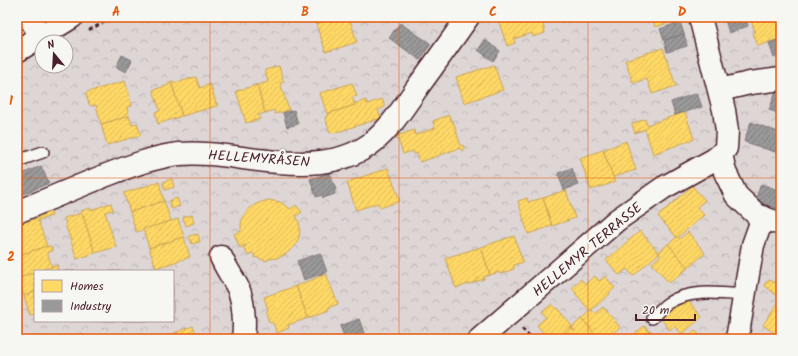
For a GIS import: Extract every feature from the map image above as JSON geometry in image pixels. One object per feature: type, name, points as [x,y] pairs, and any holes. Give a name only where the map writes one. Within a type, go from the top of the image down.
[{"type":"street","points":[[29,17],[39,34]]},
{"type":"street","points":[[43,34],[72,17]]},
{"type":"street","name":"HELLEMYRÅSEN","points":[[17,212],[114,172],[142,162],[179,154],[201,154],[278,162],[315,163],[344,158],[374,142],[387,128],[468,17]]},
{"type":"street","points":[[700,17],[724,110],[727,131],[726,148],[721,154],[725,172],[736,194],[758,216],[772,221],[753,245],[737,339]]},
{"type":"street","points":[[17,51],[34,40]]},
{"type":"street","points":[[720,90],[750,83],[781,79]]},
{"type":"street","name":"HELLEMYR TERRASSE","points":[[480,339],[617,220],[663,188],[715,159],[721,154]]},
{"type":"street","points":[[221,258],[238,289],[243,312],[243,339]]},
{"type":"lane","points":[[17,161],[43,152]]},
{"type":"lane","points":[[652,318],[668,303],[683,296],[703,293],[744,295]]},
{"type":"green space","points":[[17,17],[781,17],[781,339],[17,339]]},
{"type":"building: Homes","points":[[314,17],[337,17],[316,24]]},
{"type":"building: Homes","points":[[337,17],[349,17],[357,42],[326,52],[316,24]]},
{"type":"building: Homes","points":[[497,17],[544,17],[546,23],[543,24],[545,33],[533,37],[532,33],[514,39],[515,43],[507,46]]},
{"type":"building: Homes","points":[[652,17],[679,17],[679,20],[655,27]]},
{"type":"building: Homes","points":[[760,17],[781,17],[781,38],[758,46],[753,33],[755,32],[751,20]]},
{"type":"building: Homes","points":[[663,48],[676,86],[652,94],[647,79],[633,83],[625,60]]},
{"type":"building: Homes","points":[[494,65],[503,90],[464,103],[456,77]]},
{"type":"building: Homes","points":[[279,66],[284,82],[280,83],[289,110],[275,114],[274,110],[265,113],[257,85],[268,82],[265,70]]},
{"type":"building: Homes","points":[[196,77],[200,88],[210,84],[217,106],[182,116],[171,82],[174,81],[175,83]]},
{"type":"building: Homes","points":[[125,81],[132,106],[127,107],[129,116],[101,124],[96,105],[91,106],[89,104],[86,94],[87,92]]},
{"type":"building: Homes","points":[[171,82],[182,116],[158,124],[155,112],[160,111],[153,90],[169,85]]},
{"type":"building: Homes","points":[[352,83],[357,96],[352,97],[355,105],[327,114],[320,93]]},
{"type":"building: Homes","points":[[257,85],[265,113],[258,115],[260,119],[246,123],[236,91]]},
{"type":"building: Homes","points":[[382,99],[385,107],[378,110],[381,118],[330,133],[325,117],[328,116],[327,114],[366,100],[367,104]]},
{"type":"building: Homes","points":[[685,112],[694,139],[653,154],[645,129],[635,133],[632,124],[645,119],[647,125]]},
{"type":"building: Homes","points":[[449,115],[452,122],[453,121],[461,146],[463,145],[465,150],[462,151],[460,148],[420,162],[417,153],[414,154],[413,151],[403,154],[397,136],[414,130],[415,135],[435,128],[433,121]]},
{"type":"building: Homes","points":[[129,116],[132,125],[137,123],[141,135],[107,145],[101,124]]},
{"type":"building: Homes","points":[[626,141],[636,170],[613,177],[603,150]]},
{"type":"building: Homes","points":[[603,150],[615,182],[591,190],[580,158]]},
{"type":"building: Homes","points":[[388,168],[400,201],[380,208],[378,203],[356,210],[347,182]]},
{"type":"building: Homes","points":[[172,179],[174,187],[165,190],[163,182]]},
{"type":"building: Homes","points":[[159,182],[164,201],[130,212],[124,193]]},
{"type":"building: Homes","points":[[692,186],[705,200],[697,207],[704,215],[677,238],[658,216]]},
{"type":"building: Homes","points":[[566,190],[575,218],[552,226],[543,198]]},
{"type":"building: Homes","points":[[177,198],[180,206],[171,209],[169,201]]},
{"type":"building: Homes","points":[[527,198],[528,202],[543,198],[552,226],[528,234],[518,201]]},
{"type":"building: Homes","points":[[268,200],[280,202],[291,209],[296,205],[302,212],[296,216],[299,222],[300,230],[299,238],[295,246],[286,254],[277,258],[268,259],[267,261],[254,257],[255,255],[252,253],[249,256],[243,248],[246,246],[245,245],[240,248],[234,234],[241,231],[243,217],[249,209],[256,204]]},
{"type":"building: Homes","points":[[164,201],[171,221],[136,232],[130,212]]},
{"type":"building: Homes","points":[[111,203],[113,210],[105,212],[116,247],[95,253],[81,211],[90,208],[91,210]]},
{"type":"building: Homes","points":[[50,209],[52,216],[38,220],[47,246],[17,256],[17,224],[38,218],[36,213]]},
{"type":"building: Homes","points":[[82,213],[95,253],[77,259],[64,218]]},
{"type":"building: Homes","points":[[192,215],[194,223],[186,226],[183,217]]},
{"type":"building: Homes","points":[[178,219],[184,237],[149,248],[143,229]]},
{"type":"building: Homes","points":[[640,231],[659,253],[633,276],[627,269],[619,275],[606,260]]},
{"type":"building: Homes","points":[[688,232],[705,253],[688,268],[668,244],[677,237],[680,239]]},
{"type":"building: Homes","points":[[198,234],[200,242],[192,244],[189,236]]},
{"type":"building: Homes","points":[[514,236],[523,262],[514,265],[514,269],[500,274],[499,272],[490,275],[481,247]]},
{"type":"building: Homes","points":[[184,237],[190,257],[156,268],[149,248]]},
{"type":"building: Homes","points":[[668,244],[688,268],[669,283],[652,263],[660,256],[659,252]]},
{"type":"building: Homes","points":[[51,246],[52,251],[47,252],[52,267],[42,270],[34,270],[34,272],[18,278],[17,256]]},
{"type":"building: Homes","points":[[481,247],[490,275],[483,277],[484,279],[456,288],[445,258]]},
{"type":"building: Homes","points":[[57,265],[58,270],[42,270]]},
{"type":"building: Homes","points":[[34,272],[34,292],[24,296],[18,278]]},
{"type":"building: Homes","points":[[326,274],[338,304],[328,308],[329,310],[308,318],[296,286]]},
{"type":"building: Homes","points":[[781,274],[781,299],[764,285],[769,279],[775,283]]},
{"type":"building: Homes","points":[[595,276],[599,281],[605,276],[615,288],[590,311],[572,288],[581,279],[585,284]]},
{"type":"building: Homes","points":[[296,286],[308,318],[288,325],[289,328],[277,333],[273,323],[269,322],[266,313],[268,310],[264,297]]},
{"type":"building: Homes","points":[[34,292],[34,314],[30,315],[24,296]]},
{"type":"building: Homes","points":[[687,299],[702,317],[682,334],[674,326],[670,330],[661,319],[661,316],[665,312],[663,310],[673,302],[677,307]]},
{"type":"building: Homes","points":[[778,303],[781,305],[781,338],[763,325]]},
{"type":"building: Homes","points":[[552,304],[572,326],[557,339],[548,339],[537,325],[546,317],[542,312]]},
{"type":"building: Homes","points":[[603,307],[620,327],[610,336],[613,339],[599,339],[582,319],[592,310],[595,314]]},
{"type":"building: Homes","points":[[582,319],[599,339],[567,338],[568,336],[565,332],[571,327],[575,331],[572,327]]},
{"type":"building: Homes","points":[[193,326],[198,339],[179,339],[177,332]]},
{"type":"building: Homes","points":[[644,326],[649,332],[650,330],[657,339],[638,339],[634,335]]},
{"type":"building: Homes","points":[[695,330],[702,339],[677,339],[683,333],[687,337]]},
{"type":"building: Homes","points":[[177,332],[179,339],[157,339]]},
{"type":"building: Homes","points":[[82,333],[84,339],[65,339]]},
{"type":"building: Industry","points":[[724,17],[743,17],[726,23]]},
{"type":"building: Industry","points":[[745,17],[748,26],[729,33],[726,23]]},
{"type":"building: Industry","points":[[680,22],[684,34],[664,40],[660,29]]},
{"type":"building: Industry","points":[[400,23],[431,44],[420,60],[389,38]]},
{"type":"building: Industry","points":[[684,34],[687,46],[667,52],[664,40]]},
{"type":"building: Industry","points":[[781,39],[781,55],[774,58],[769,43]]},
{"type":"building: Industry","points":[[485,40],[500,51],[493,61],[478,50]]},
{"type":"building: Industry","points":[[122,55],[132,60],[126,72],[116,67]]},
{"type":"building: Industry","points":[[776,91],[781,93],[781,114],[769,110]]},
{"type":"building: Industry","points":[[697,93],[702,107],[675,115],[671,102]]},
{"type":"building: Industry","points":[[294,110],[298,124],[287,127],[283,113]]},
{"type":"building: Industry","points":[[751,122],[781,133],[781,154],[744,141]]},
{"type":"building: Industry","points":[[41,166],[49,183],[17,197],[17,176]]},
{"type":"building: Industry","points":[[572,168],[578,185],[564,190],[558,173]]},
{"type":"building: Industry","points":[[330,173],[336,190],[334,191],[335,194],[323,198],[322,195],[316,197],[310,179]]},
{"type":"building: Industry","points":[[761,184],[781,191],[781,210],[755,201]]},
{"type":"building: Industry","points":[[320,253],[327,272],[304,280],[297,261]]},
{"type":"building: Industry","points":[[359,319],[364,333],[345,339],[340,326]]}]
